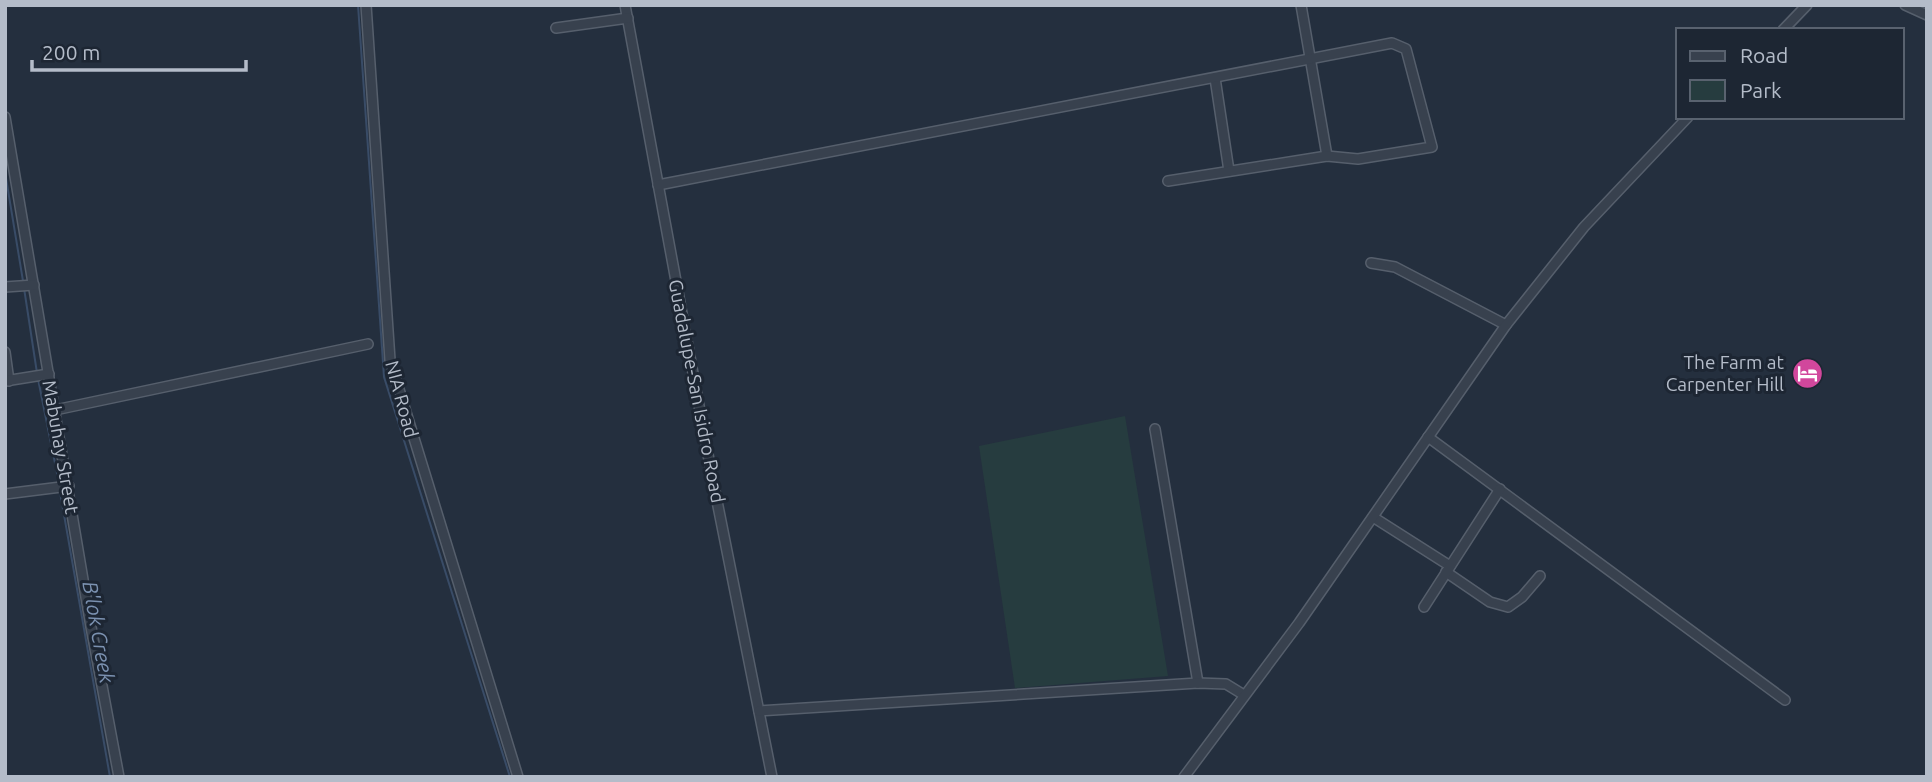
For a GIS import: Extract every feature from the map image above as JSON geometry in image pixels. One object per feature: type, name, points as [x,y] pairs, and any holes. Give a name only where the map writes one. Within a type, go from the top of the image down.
[{"type":"street","name":"NIA Road","points":[[366,5],[390,360],[518,777]]},
{"type":"street","name":"Guadalupe-San Isidro Road","points":[[625,5],[772,777]]},
{"type":"street","points":[[1301,5],[1327,156]]},
{"type":"street","points":[[1785,28],[1807,5]]},
{"type":"street","points":[[1905,5],[1927,15]]},
{"type":"street","points":[[556,29],[628,18]]},
{"type":"street","points":[[658,185],[1392,43],[1402,46],[1409,55],[1432,147],[1358,159],[1327,156],[1168,181]]},
{"type":"street","points":[[1215,78],[1229,172]]},
{"type":"street","name":"Mabuhay Street","points":[[5,117],[119,777]]},
{"type":"street","points":[[1184,777],[1373,517],[1506,325],[1584,228],[1686,119]]},
{"type":"street","points":[[1371,262],[1395,267],[1506,325]]},
{"type":"street","points":[[5,287],[34,285]]},
{"type":"street","points":[[55,410],[368,344]]},
{"type":"street","points":[[5,352],[7,381],[49,374]]},
{"type":"street","points":[[1155,429],[1198,683]]},
{"type":"street","points":[[1428,437],[1785,700]]},
{"type":"street","points":[[5,494],[69,486]]},
{"type":"street","points":[[1424,607],[1500,489]]},
{"type":"street","points":[[1373,517],[1490,602],[1508,607],[1522,597],[1540,576]]},
{"type":"street","points":[[759,711],[1198,683],[1226,684],[1244,695]]},
{"type":"green space","points":[[1125,416],[1168,676],[1015,688],[979,446]]},
{"type":"waterway","points":[[358,5],[384,377],[510,777]]},
{"type":"waterway","points":[[1918,5],[1927,9]]},
{"type":"waterway","name":"B'lok Creek","points":[[5,172],[23,281]]},
{"type":"waterway","name":"B'lok Creek","points":[[24,288],[37,373]]},
{"type":"waterway","name":"B'lok Creek","points":[[38,379],[59,483]]},
{"type":"waterway","name":"B'lok Creek","points":[[60,492],[110,777]]},
{"type":"place","name":"The Farm at Carpenter Hill","points":[[1807,373]]}]
